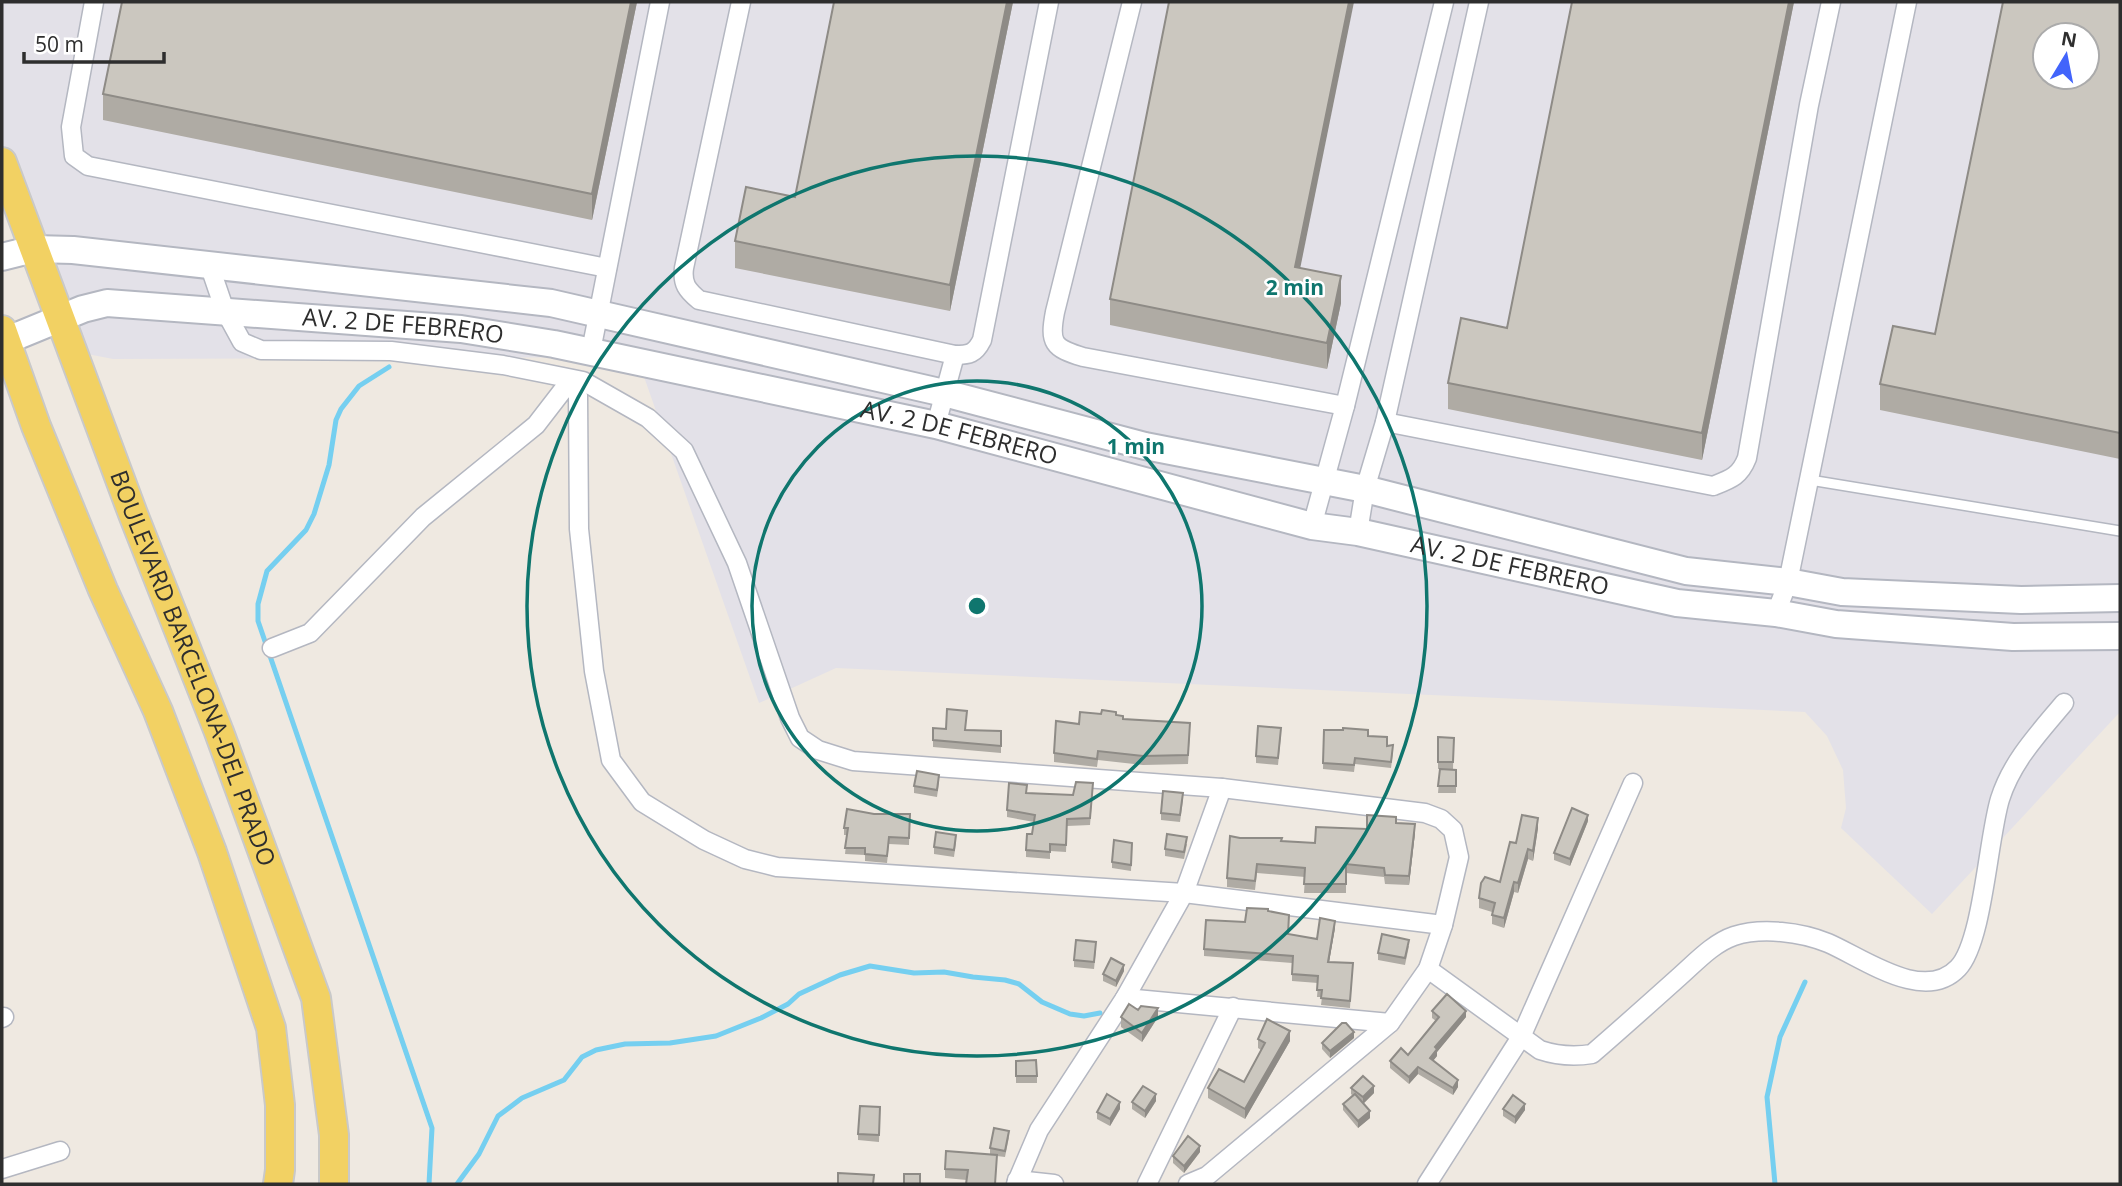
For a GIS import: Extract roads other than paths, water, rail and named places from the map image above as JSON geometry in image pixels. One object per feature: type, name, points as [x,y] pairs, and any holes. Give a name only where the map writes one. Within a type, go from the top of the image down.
[{"type":"main road","name":"BOULEVARD BARCELONA-DEL PRADO","points":[[2,162],[133,514],[219,732],[316,998],[334,1135],[334,1184]]},
{"type":"main road","name":"AV. 2 DE FEBRERO","points":[[2,257],[34,249],[73,250],[551,303],[944,393],[1145,446],[1365,489],[1686,571],[1788,582],[1842,592],[2021,600],[2120,597]]},
{"type":"main road","name":"AV. 2 DE FEBRERO","points":[[3,336],[107,303],[461,329],[591,351],[936,425],[1312,526],[1358,532],[1677,603],[1776,613],[1836,624],[2013,637],[2120,636]]},
{"type":"main road","name":"BOULEVARD BARCELONA-DEL PRADO","points":[[3,336],[36,426],[103,590],[158,710],[212,852],[271,1028],[281,1105],[281,1170],[278,1184]]},
{"type":"street","points":[[94,2],[71,127],[74,156],[88,166],[607,268]]},
{"type":"street","points":[[591,351],[660,2]]},
{"type":"street","points":[[741,2],[682,278],[687,289],[699,300],[954,355],[971,355],[982,340],[1049,2]]},
{"type":"street","points":[[1132,2],[1055,312],[1051,331],[1055,345],[1065,352],[1083,357],[1345,406]]},
{"type":"street","points":[[1312,526],[1345,406],[1444,2]]},
{"type":"street","points":[[1358,532],[1365,489],[1385,422],[1479,2]]},
{"type":"street","points":[[1385,422],[1713,486],[1735,478],[1747,458],[1831,2]]},
{"type":"street","points":[[1776,613],[1788,582],[1810,480],[1907,2]]},
{"type":"street","points":[[210,267],[225,311],[242,342],[261,350],[391,351],[503,365],[583,381],[648,418],[684,451],[737,563],[790,718],[800,738],[818,750],[853,761],[1222,788],[1426,813],[1441,819],[1453,830],[1459,857],[1443,925],[1428,969],[1390,1023],[1207,1176],[1188,1184]]},
{"type":"street","points":[[936,425],[954,355]]},
{"type":"street","points":[[272,648],[310,633],[423,517],[536,425],[563,390],[574,388],[578,396],[579,529],[594,671],[611,760],[642,802],[735,855],[777,867],[1184,893],[1443,925]]},
{"type":"street","points":[[1428,969],[1540,1050],[1576,1057],[1592,1054],[1709,952],[1732,937],[1757,931],[1826,942],[1886,973],[1917,980],[1942,981],[1960,967],[1972,940],[2000,798],[2023,751],[2064,704]]},
{"type":"street","points":[[1427,1184],[1521,1037],[1633,783]]},
{"type":"street","points":[[1054,1184],[1017,1182],[1039,1129],[1125,998],[1184,893],[1222,788]]},
{"type":"street","points":[[1125,998],[1390,1023]]},
{"type":"street","points":[[1147,1184],[1233,1007]]},
{"type":"street","points":[[2,1169],[60,1151]]},
{"type":"lane","points":[[1810,480],[2120,531]]},
{"type":"waterway","points":[[389,367],[359,386],[341,409],[336,420],[329,465],[314,514],[306,530],[267,571],[258,604],[258,621],[432,1128],[429,1184]]},
{"type":"waterway","points":[[457,1184],[479,1154],[498,1116],[522,1098],[564,1080],[582,1057],[596,1050],[625,1044],[670,1043],[716,1036],[761,1018],[788,1004],[799,994],[840,975],[870,966],[914,973],[944,972],[1005,980],[1019,984],[1042,1002],[1070,1014],[1084,1016],[1100,1013]]},
{"type":"waterway","points":[[1775,1184],[1767,1097],[1780,1037],[1805,982]]}]
